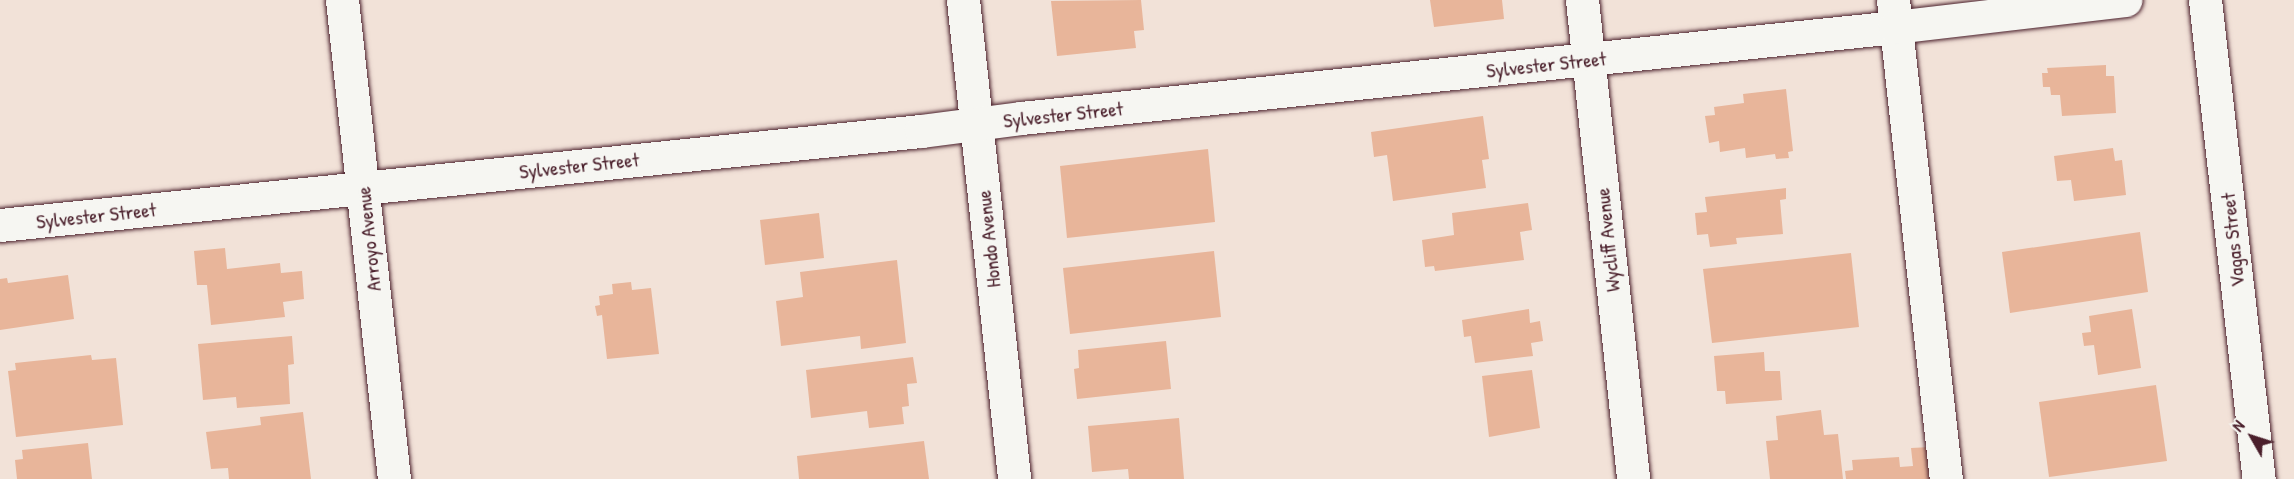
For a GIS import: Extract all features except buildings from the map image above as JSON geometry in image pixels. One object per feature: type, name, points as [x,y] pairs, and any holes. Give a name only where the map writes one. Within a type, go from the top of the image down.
[{"type":"street","name":"Arroyo Avenue","points":[[342,0],[394,479]]},
{"type":"street","name":"Hondo Avenue","points":[[963,0],[1014,479]]},
{"type":"street","name":"Wycliff Avenue","points":[[1582,0],[1633,479]]},
{"type":"street","name":"Sylvester Street","points":[[0,225],[1588,59],[1894,14],[2125,0]]},
{"type":"street","name":"Vagas Street","points":[[2205,0],[2259,479]]},
{"type":"street","points":[[1894,14],[1947,479]]}]
